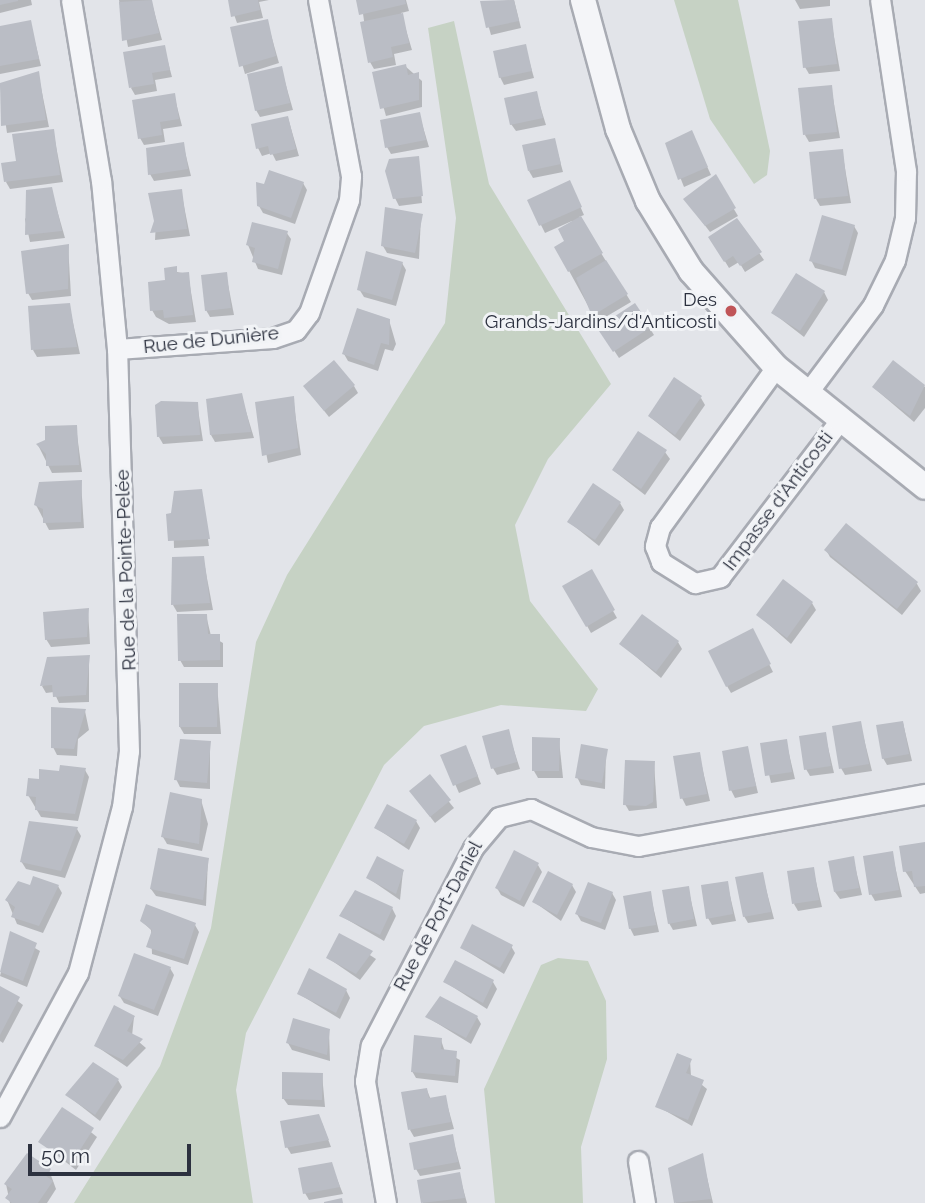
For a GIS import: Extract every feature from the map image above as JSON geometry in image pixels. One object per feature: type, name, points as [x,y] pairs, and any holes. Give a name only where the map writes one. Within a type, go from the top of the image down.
[{"type":"street","name":"Rue de la Pointe-Pelée","points":[[0,1117],[78,973],[122,807],[131,695],[117,349],[101,181],[71,0]]},
{"type":"street","name":"Rue de Dunière","points":[[117,349],[274,338],[296,330],[309,313],[349,200],[351,176],[317,0]]},
{"type":"street","points":[[583,0],[618,129],[648,201],[691,271],[776,367],[925,487]]},
{"type":"street","points":[[808,392],[873,305],[895,260],[905,218],[906,171],[880,0]]},
{"type":"street","name":"Impasse d'Anticosti","points":[[776,367],[660,527],[655,546],[661,562],[695,583],[720,577],[841,419]]},
{"type":"street","name":"Rue de Port-Daniel","points":[[386,1203],[366,1088],[370,1045],[473,848],[499,817],[531,809],[592,837],[638,846],[925,794]]},
{"type":"street","points":[[638,1161],[645,1203]]},
{"type":"green space","points":[[674,0],[738,0],[770,151],[767,175],[754,184],[710,119]]},
{"type":"green space","points":[[454,21],[489,184],[611,384],[548,459],[515,525],[530,601],[598,689],[586,711],[501,705],[424,726],[384,765],[246,1033],[236,1090],[253,1203],[74,1203],[160,1066],[211,928],[256,642],[287,575],[445,323],[456,218],[428,28]]},
{"type":"green space","points":[[558,958],[588,961],[606,1001],[607,1059],[581,1147],[583,1203],[495,1203],[484,1089],[541,965]]},
{"type":"building","points":[[0,0],[18,0],[18,1],[0,5]]},
{"type":"building","points":[[152,0],[159,33],[122,41],[119,2]]},
{"type":"building","points":[[228,0],[258,0],[260,10],[231,17]]},
{"type":"building","points":[[356,0],[405,0],[406,4],[359,15]]},
{"type":"building","points":[[514,0],[519,21],[486,28],[480,1]]},
{"type":"building","points":[[403,13],[409,43],[391,47],[393,57],[368,63],[360,22]]},
{"type":"building","points":[[832,18],[837,64],[803,68],[798,21]]},
{"type":"building","points":[[268,19],[276,56],[239,67],[230,27]]},
{"type":"building","points":[[31,20],[39,59],[0,66],[0,26]]},
{"type":"building","points":[[526,44],[532,71],[499,78],[493,51]]},
{"type":"building","points":[[165,45],[170,70],[152,73],[154,84],[129,88],[123,52]]},
{"type":"building","points":[[406,64],[408,75],[419,72],[419,100],[380,109],[372,72]]},
{"type":"building","points":[[282,66],[290,103],[255,111],[247,74]]},
{"type":"building","points":[[39,71],[46,120],[1,126],[0,83]]},
{"type":"building","points":[[832,85],[837,132],[803,135],[798,88]]},
{"type":"building","points":[[537,91],[543,118],[510,125],[504,98]]},
{"type":"building","points":[[175,93],[179,119],[160,122],[162,135],[138,139],[132,100]]},
{"type":"building","points":[[420,112],[426,140],[385,148],[380,120]]},
{"type":"building","points":[[288,116],[296,149],[270,155],[268,146],[256,149],[251,124]]},
{"type":"building","points":[[54,129],[60,175],[4,182],[1,163],[16,161],[12,134]]},
{"type":"building","points":[[692,130],[708,167],[678,180],[665,143]]},
{"type":"building","points":[[555,138],[561,164],[528,171],[522,145]]},
{"type":"building","points":[[184,142],[188,169],[148,175],[146,148]]},
{"type":"building","points":[[843,149],[848,196],[814,199],[809,152]]},
{"type":"building","points":[[419,156],[423,196],[393,199],[385,171],[389,159]]},
{"type":"building","points":[[269,170],[304,182],[291,218],[257,206],[256,182],[264,184]]},
{"type":"building","points":[[716,174],[736,208],[705,226],[683,199]]},
{"type":"building","points":[[570,180],[582,207],[539,226],[527,200]]},
{"type":"building","points":[[52,187],[62,231],[25,235],[26,190]]},
{"type":"building","points":[[182,189],[187,229],[150,233],[154,221],[148,193]]},
{"type":"building","points":[[385,207],[423,214],[415,253],[381,246]]},
{"type":"building","points":[[822,215],[855,225],[842,270],[809,261]]},
{"type":"building","points":[[581,216],[603,253],[568,272],[554,247],[564,241],[558,229]]},
{"type":"building","points":[[737,218],[762,252],[740,266],[733,256],[724,262],[708,237]]},
{"type":"building","points":[[252,222],[288,231],[278,269],[252,262],[255,248],[246,245]]},
{"type":"building","points":[[69,244],[68,289],[26,294],[21,251]]},
{"type":"building","points":[[366,251],[403,262],[392,300],[357,290]]},
{"type":"building","points":[[606,260],[628,294],[592,316],[576,278]]},
{"type":"building","points":[[177,266],[177,273],[189,272],[193,315],[164,318],[163,310],[150,311],[148,282],[165,280],[164,268]]},
{"type":"building","points":[[227,272],[231,308],[205,311],[201,275]]},
{"type":"building","points":[[796,273],[825,291],[800,331],[771,313]]},
{"type":"building","points":[[70,303],[77,347],[31,350],[28,306]]},
{"type":"building","points":[[635,303],[651,327],[613,352],[597,328]]},
{"type":"building","points":[[357,308],[390,319],[389,345],[381,343],[374,365],[342,354]]},
{"type":"building","points":[[334,360],[355,385],[324,411],[303,386]]},
{"type":"building","points":[[893,360],[925,385],[910,416],[872,387]]},
{"type":"building","points":[[674,377],[702,396],[675,435],[648,416]]},
{"type":"building","points":[[242,393],[251,432],[210,435],[206,399]]},
{"type":"building","points":[[294,396],[298,448],[262,456],[255,402]]},
{"type":"building","points":[[161,401],[198,402],[200,435],[157,437],[155,405]]},
{"type":"building","points":[[77,425],[79,465],[46,466],[46,454],[36,444],[45,440],[45,426]]},
{"type":"building","points":[[638,431],[667,450],[641,489],[612,470]]},
{"type":"building","points":[[82,480],[81,522],[43,523],[43,509],[34,505],[39,482]]},
{"type":"building","points":[[593,483],[621,502],[595,540],[567,522]]},
{"type":"building","points":[[202,489],[210,539],[168,541],[166,514],[171,513],[174,491]]},
{"type":"building","points":[[846,523],[918,582],[897,609],[824,550]]},
{"type":"building","points":[[204,556],[210,603],[171,605],[172,557]]},
{"type":"building","points":[[592,569],[615,610],[586,627],[562,586]]},
{"type":"building","points":[[783,579],[813,602],[787,638],[756,615]]},
{"type":"building","points":[[89,608],[87,637],[45,640],[43,612]]},
{"type":"building","points":[[177,614],[207,614],[208,634],[220,634],[220,660],[178,661]]},
{"type":"building","points":[[642,614],[679,641],[656,672],[619,644]]},
{"type":"building","points":[[753,628],[771,664],[726,687],[708,651]]},
{"type":"building","points":[[90,655],[86,695],[53,697],[52,685],[40,686],[47,657]]},
{"type":"building","points":[[179,683],[218,683],[217,727],[179,727]]},
{"type":"building","points":[[51,707],[86,709],[74,749],[51,748]]},
{"type":"building","points":[[861,721],[869,764],[839,769],[832,726]]},
{"type":"building","points":[[903,721],[909,754],[882,759],[876,725]]},
{"type":"building","points":[[509,729],[517,762],[491,769],[482,736]]},
{"type":"building","points":[[826,732],[831,766],[804,770],[799,736]]},
{"type":"building","points":[[532,737],[560,738],[559,771],[532,771]]},
{"type":"building","points":[[180,739],[211,741],[207,783],[174,780]]},
{"type":"building","points":[[787,739],[792,772],[765,776],[760,743]]},
{"type":"building","points":[[581,744],[608,749],[602,783],[575,778]]},
{"type":"building","points":[[466,745],[478,776],[453,786],[440,755]]},
{"type":"building","points":[[748,746],[756,786],[729,791],[722,751]]},
{"type":"building","points":[[700,752],[707,794],[680,799],[673,756]]},
{"type":"building","points":[[625,760],[655,761],[653,802],[646,806],[623,805]]},
{"type":"building","points":[[60,765],[86,768],[75,814],[35,810],[36,797],[26,796],[28,778],[39,779],[39,769],[59,771]]},
{"type":"building","points":[[430,774],[451,800],[430,817],[409,791]]},
{"type":"building","points":[[170,792],[202,799],[199,844],[161,837]]},
{"type":"building","points":[[387,804],[417,820],[404,844],[374,828]]},
{"type":"building","points":[[29,821],[78,827],[61,871],[20,862]]},
{"type":"building","points":[[925,842],[925,886],[914,887],[912,871],[903,872],[899,846]]},
{"type":"building","points":[[158,848],[209,858],[203,900],[150,889]]},
{"type":"building","points":[[514,850],[539,863],[520,901],[495,888]]},
{"type":"building","points":[[893,851],[899,890],[869,895],[863,856]]},
{"type":"building","points":[[377,856],[404,870],[396,894],[366,878]]},
{"type":"building","points":[[854,856],[859,888],[834,892],[828,861]]},
{"type":"building","points":[[814,867],[819,900],[792,904],[787,871]]},
{"type":"building","points":[[548,871],[573,884],[557,915],[532,902]]},
{"type":"building","points":[[763,872],[771,912],[743,917],[735,877]]},
{"type":"building","points":[[33,876],[59,885],[39,926],[11,917],[15,907],[5,900],[18,881],[30,885]]},
{"type":"building","points":[[728,881],[733,914],[706,919],[701,885]]},
{"type":"building","points":[[588,882],[613,892],[601,923],[575,914]]},
{"type":"building","points":[[689,886],[694,919],[668,924],[662,890]]},
{"type":"building","points":[[355,890],[393,907],[380,935],[339,916]]},
{"type":"building","points":[[651,891],[656,925],[629,929],[623,896]]},
{"type":"building","points":[[146,904],[196,923],[184,959],[146,947],[152,930],[140,921]]},
{"type":"building","points":[[472,924],[513,945],[500,968],[460,948]]},
{"type":"building","points":[[10,931],[37,943],[23,981],[0,972]]},
{"type":"building","points":[[339,933],[373,951],[356,974],[326,958]]},
{"type":"building","points":[[134,953],[171,967],[154,1010],[118,996]]},
{"type":"building","points":[[455,960],[494,980],[483,1003],[443,982]]},
{"type":"building","points":[[309,968],[347,989],[336,1013],[297,994]]},
{"type":"building","points":[[0,986],[20,997],[0,1035]]},
{"type":"building","points":[[440,996],[478,1016],[466,1038],[425,1017]]},
{"type":"building","points":[[114,1005],[135,1016],[127,1031],[143,1039],[123,1060],[94,1046]]},
{"type":"building","points":[[293,1018],[330,1029],[327,1055],[286,1043]]},
{"type":"building","points":[[414,1035],[442,1038],[441,1049],[457,1051],[455,1076],[411,1072]]},
{"type":"building","points":[[677,1053],[692,1059],[686,1073],[704,1080],[688,1120],[655,1107]]},
{"type":"building","points":[[93,1062],[119,1079],[95,1115],[65,1095]]},
{"type":"building","points":[[282,1072],[323,1073],[322,1100],[282,1099]]},
{"type":"building","points":[[427,1088],[429,1098],[446,1095],[451,1122],[408,1130],[401,1092]]},
{"type":"building","points":[[62,1107],[94,1128],[71,1164],[38,1142]]},
{"type":"building","points":[[319,1114],[329,1140],[285,1148],[280,1121]]},
{"type":"building","points":[[453,1134],[458,1162],[414,1170],[409,1143]]},
{"type":"building","points":[[27,1153],[51,1169],[46,1176],[53,1181],[38,1203],[12,1203],[5,1198],[12,1189],[4,1184]]},
{"type":"building","points":[[703,1153],[711,1199],[674,1203],[668,1168]]},
{"type":"building","points":[[332,1162],[340,1187],[303,1194],[298,1168]]},
{"type":"building","points":[[460,1172],[465,1198],[421,1203],[417,1180]]},
{"type":"building","points":[[342,1198],[343,1203],[324,1203],[324,1202]]},
{"type":"place","name":"Des Grands-Jardins/d'Anticosti","points":[[731,311]]}]
